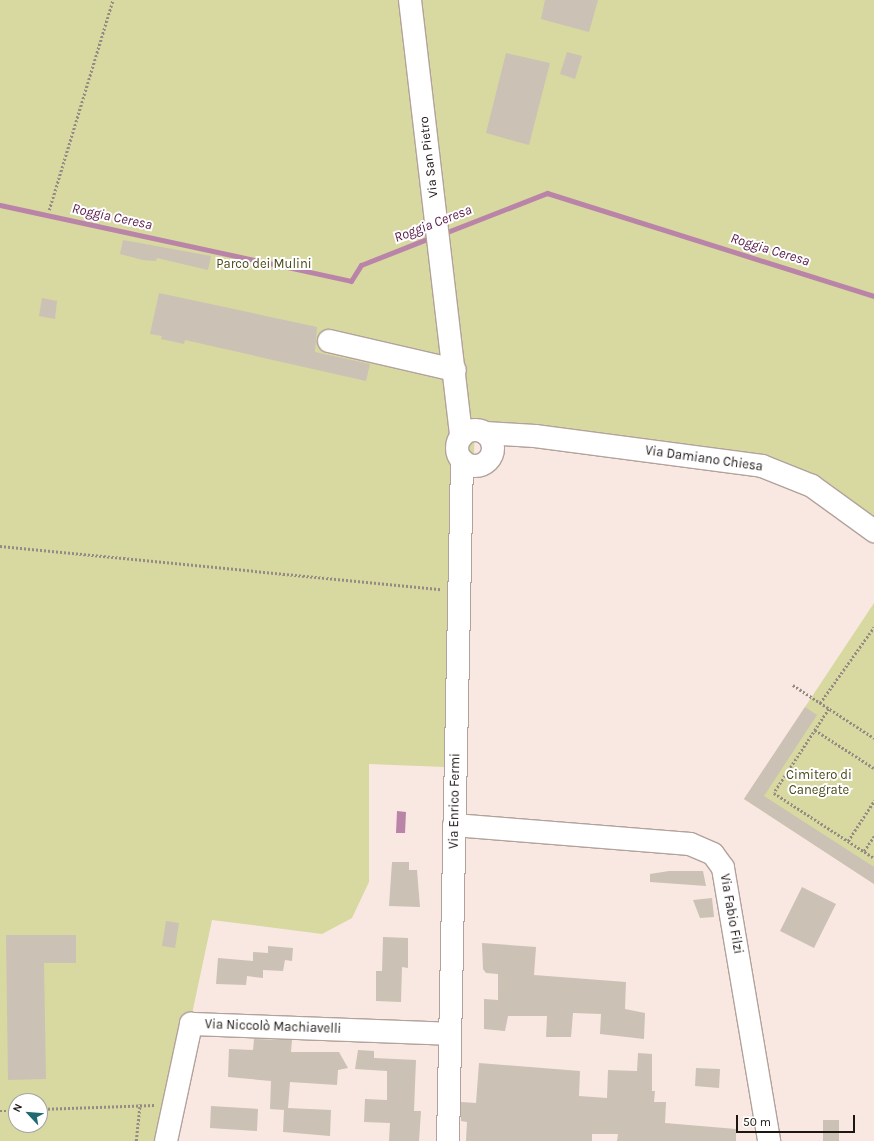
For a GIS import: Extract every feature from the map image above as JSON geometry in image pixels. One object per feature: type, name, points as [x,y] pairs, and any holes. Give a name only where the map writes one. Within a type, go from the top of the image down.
[{"type":"street","name":"Via San Pietro","points":[[410,0],[456,378],[473,433]]},
{"type":"street","points":[[330,341],[456,378]]},
{"type":"street","points":[[458,530],[464,503],[487,460],[492,443],[473,433],[457,451],[462,460],[472,466],[487,460]]},
{"type":"street","name":"Via Damiano Chiesa","points":[[473,433],[535,436],[588,445]]},
{"type":"street","name":"Via Damiano Chiesa","points":[[487,460],[525,442],[588,445],[736,461],[775,470],[824,493],[874,531]]},
{"type":"street","name":"Via Enrico Fermi","points":[[448,1141],[458,530],[462,460]]},
{"type":"street","name":"Via Fabio Filzi","points":[[454,825],[690,844],[713,854],[723,868],[769,1141]]},
{"type":"street","name":"Via Niccolò Machiavelli","points":[[166,1141],[192,1024],[450,1034]]},
{"type":"path","points":[[49,210],[113,0]]},
{"type":"path","points":[[0,546],[442,590]]},
{"type":"path","points":[[820,703],[874,626]]},
{"type":"path","points":[[793,685],[874,738]]},
{"type":"path","points":[[829,709],[774,793],[874,858]]},
{"type":"path","points":[[815,730],[874,768]]},
{"type":"path","points":[[848,841],[874,801]]},
{"type":"path","points":[[864,851],[874,836]]},
{"type":"path","points":[[48,1109],[140,1104],[136,1141]]},
{"type":"green space","name":"Parco dei Mulini","points":[[0,0],[874,0],[874,524],[826,484],[475,424],[464,750],[445,749],[444,767],[369,764],[369,882],[352,918],[322,934],[212,920],[165,1141],[0,1141]]},
{"type":"green space","name":"Cimitero di Canegrate","points":[[874,603],[874,884],[744,799]]},
{"type":"shaded area","points":[[397,811],[406,812],[405,833],[396,833]]},
{"type":"building","points":[[545,0],[598,0],[589,32],[541,19]]},
{"type":"building","points":[[567,52],[582,56],[575,79],[560,74]]},
{"type":"building","points":[[506,53],[550,63],[529,145],[486,133]]},
{"type":"building","points":[[123,240],[211,256],[208,270],[157,258],[156,261],[143,260],[120,254]]},
{"type":"building","points":[[159,293],[317,327],[315,352],[370,364],[366,381],[185,340],[184,344],[161,339],[162,336],[150,334]]},
{"type":"building","points":[[42,298],[57,301],[55,319],[39,316]]},
{"type":"building","points":[[805,707],[817,715],[764,796],[874,867],[874,884],[744,799]]},
{"type":"building","points":[[392,862],[409,862],[409,870],[417,870],[420,907],[389,906]]},
{"type":"building","points":[[669,871],[703,871],[706,886],[650,882],[650,874]]},
{"type":"building","points":[[802,887],[836,904],[814,948],[780,931]]},
{"type":"building","points":[[712,898],[714,917],[700,918],[693,900]]},
{"type":"building","points":[[166,921],[179,923],[175,948],[162,946]]},
{"type":"building","points":[[6,935],[76,935],[76,963],[44,963],[46,1079],[8,1080]]},
{"type":"building","points":[[383,937],[408,938],[408,968],[402,967],[401,1002],[376,1001],[376,971],[382,971]]},
{"type":"building","points":[[482,943],[536,947],[534,975],[626,982],[625,1009],[645,1013],[644,1039],[600,1034],[601,1014],[573,1013],[571,1037],[546,1037],[547,1016],[508,1016],[505,1031],[484,1029],[484,999],[498,1000],[498,974],[486,973],[483,969]]},
{"type":"building","points":[[268,946],[293,948],[292,961],[285,960],[283,971],[263,970],[263,978],[247,976],[246,985],[216,984],[218,958],[253,961],[253,952],[268,953]]},
{"type":"building","points":[[254,1039],[292,1040],[291,1052],[339,1052],[348,1068],[338,1070],[337,1085],[290,1082],[288,1108],[331,1110],[330,1136],[283,1132],[284,1110],[270,1109],[271,1081],[228,1077],[229,1049],[253,1050]]},
{"type":"building","points":[[358,1050],[374,1051],[374,1058],[416,1060],[414,1111],[421,1111],[419,1141],[389,1141],[390,1123],[364,1122],[365,1099],[387,1100],[387,1071],[355,1069]]},
{"type":"building","points":[[638,1053],[652,1054],[652,1091],[655,1091],[654,1102],[666,1102],[665,1123],[736,1129],[736,1141],[617,1141],[618,1134],[592,1134],[592,1141],[466,1141],[467,1122],[461,1121],[461,1102],[476,1103],[479,1063],[580,1071],[579,1096],[607,1098],[608,1070],[637,1071]]},
{"type":"building","points":[[696,1068],[720,1069],[719,1088],[695,1086]]},
{"type":"building","points":[[211,1106],[258,1109],[257,1131],[210,1128]]},
{"type":"building","points":[[823,1120],[839,1120],[839,1141],[823,1141]]},
{"type":"waterway","name":"Roggia Ceresa","points":[[442,234],[547,193],[874,296]]},
{"type":"waterway","name":"Roggia Ceresa","points":[[0,205],[351,281],[361,265],[432,237]]}]
